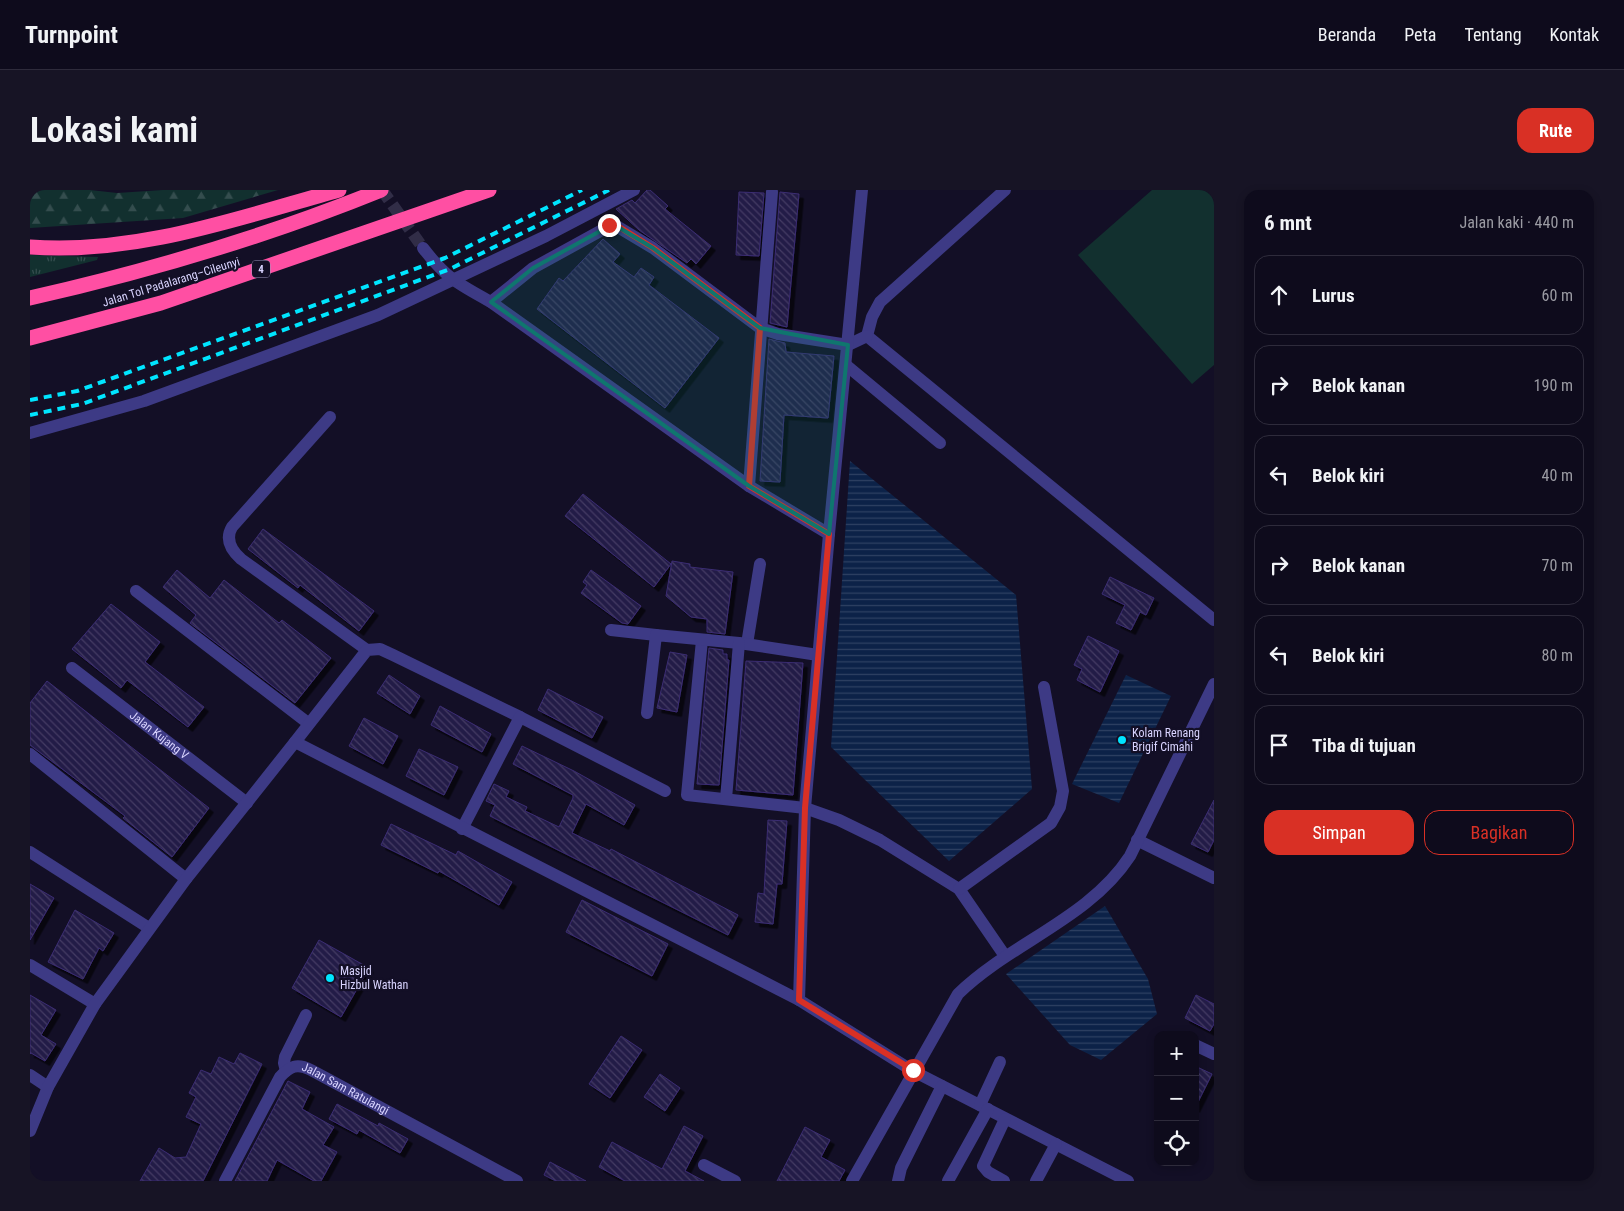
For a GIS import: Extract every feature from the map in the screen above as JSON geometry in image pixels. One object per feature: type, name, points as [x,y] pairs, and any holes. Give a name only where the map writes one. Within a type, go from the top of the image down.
[{"type":"highway","points":[[30,247],[105,247],[155,240],[339,190]]},
{"type":"highway","name":"Jalan Tol Padalarang–Cileunyi","points":[[30,298],[103,282],[211,250],[342,206],[381,190]]},
{"type":"highway","name":"Jalan Tol Padalarang–Cileunyi","points":[[30,338],[160,303],[488,190]]},
{"type":"street","points":[[30,433],[153,398],[378,315],[546,236],[634,190]]},
{"type":"street","points":[[799,1000],[805,808],[862,190]]},
{"type":"street","points":[[491,302],[533,268],[613,224],[653,248],[760,328],[778,334],[848,345],[867,336],[872,317],[880,302],[1005,190]]},
{"type":"street","points":[[749,486],[772,192]]},
{"type":"street","points":[[423,248],[450,280],[491,302],[749,486],[829,534]]},
{"type":"street","points":[[867,336],[1214,620]]},
{"type":"street","points":[[846,365],[940,443]]},
{"type":"street","points":[[330,417],[232,527],[229,540],[232,550],[241,559],[367,650],[380,649],[394,655],[665,791]]},
{"type":"street","points":[[726,799],[743,644],[760,564]]},
{"type":"street","points":[[136,591],[308,723]]},
{"type":"street","points":[[611,630],[743,644],[818,655]]},
{"type":"street","points":[[647,713],[656,635]]},
{"type":"street","points":[[702,640],[686,795],[805,808],[840,820],[880,840],[959,889],[1006,956]]},
{"type":"street","points":[[30,1131],[39,1114],[48,1087],[95,1004],[186,878],[367,650]]},
{"type":"street","name":"Jalan Kujang V","points":[[72,668],[247,803]]},
{"type":"street","points":[[852,1181],[913,1070],[958,994],[973,979],[1097,895],[1119,874],[1214,684]]},
{"type":"street","points":[[959,889],[1052,823],[1060,807],[1063,791],[1044,687]]},
{"type":"street","points":[[462,829],[520,717]]},
{"type":"street","points":[[295,742],[799,1000],[913,1070],[1056,1144],[1104,1176],[1128,1181]]},
{"type":"street","points":[[30,754],[186,878]]},
{"type":"street","points":[[1137,840],[1214,878]]},
{"type":"street","points":[[30,852],[149,928]]},
{"type":"street","points":[[30,965],[95,1004]]},
{"type":"street","points":[[286,1071],[285,1057],[306,1015]]},
{"type":"street","points":[[1199,1047],[1214,1054]]},
{"type":"street","points":[[948,1181],[984,1108],[1000,1062]]},
{"type":"street","name":"Jalan Sam Ratulangi","points":[[225,1181],[286,1071],[296,1065],[304,1066],[517,1181]]},
{"type":"street","points":[[30,1076],[48,1087]]},
{"type":"street","points":[[898,1181],[902,1168],[942,1086]]},
{"type":"street","points":[[1004,1181],[988,1172],[983,1166],[1006,1119]]},
{"type":"street","points":[[1036,1181],[1056,1144]]},
{"type":"street","points":[[704,1165],[735,1181]]},
{"type":"highlighted area","points":[[613,224],[653,248],[760,328],[848,345],[829,534],[749,486],[491,302],[533,268]]},
{"type":"green space","points":[[30,190],[90,190],[117,193],[163,190],[278,190],[183,218],[30,228]]},
{"type":"green space","points":[[1152,190],[1214,190],[1214,365],[1192,384],[1078,255]]},
{"type":"green space","points":[[30,255],[98,257],[97,260],[30,277]]},
{"type":"water","points":[[850,461],[1016,595],[1032,789],[949,861],[831,747]]},
{"type":"water","name":"Kolam Renang Brigif Cimahi","points":[[1126,675],[1171,696],[1119,803],[1072,784]]},
{"type":"water","points":[[1105,906],[1148,979],[1157,1014],[1101,1060],[1070,1045],[1006,974]]},
{"type":"building","points":[[647,190],[650,190],[668,206],[665,209],[711,246],[696,264],[691,259],[687,263],[639,230],[616,209],[632,200],[635,203]]},
{"type":"building","points":[[739,192],[764,193],[759,256],[736,255]]},
{"type":"building","points":[[780,192],[799,194],[787,327],[770,323]]},
{"type":"building","points":[[603,239],[620,254],[613,262],[634,277],[641,268],[654,277],[649,285],[719,338],[665,408],[537,309],[559,278],[563,281]]},
{"type":"building","points":[[769,339],[785,343],[786,352],[834,356],[828,418],[784,415],[780,482],[760,481]]},
{"type":"building","points":[[583,494],[671,564],[654,587],[565,516]]},
{"type":"building","points":[[263,529],[374,611],[359,631],[300,585],[298,588],[248,549]]},
{"type":"building","points":[[672,561],[690,564],[690,567],[733,572],[725,634],[707,632],[707,619],[691,617],[666,596]]},
{"type":"building","points":[[177,570],[210,598],[224,580],[279,623],[282,620],[331,658],[295,703],[190,623],[196,615],[163,587]]},
{"type":"building","points":[[591,570],[641,606],[628,624],[622,623],[581,593],[587,585],[583,582]]},
{"type":"building","points":[[1110,577],[1154,598],[1146,615],[1140,612],[1131,630],[1116,623],[1125,605],[1102,594]]},
{"type":"building","points":[[111,604],[160,642],[145,662],[204,707],[188,727],[127,680],[121,688],[72,649]]},
{"type":"building","points":[[1088,636],[1119,651],[1100,692],[1077,680],[1082,669],[1074,665]]},
{"type":"building","points":[[709,648],[723,650],[723,654],[727,654],[727,660],[729,660],[719,785],[697,784]]},
{"type":"building","points":[[670,652],[687,655],[677,712],[657,708]]},
{"type":"building","points":[[746,661],[803,663],[793,795],[736,790]]},
{"type":"building","points":[[389,675],[420,696],[410,714],[377,693]]},
{"type":"building","points":[[47,681],[209,808],[172,857],[123,818],[125,816],[30,745],[30,703]]},
{"type":"building","points":[[548,689],[603,717],[592,738],[538,710]]},
{"type":"building","points":[[440,706],[491,734],[482,752],[431,725]]},
{"type":"building","points":[[364,718],[398,736],[383,764],[349,746]]},
{"type":"building","points":[[522,746],[574,771],[635,805],[624,825],[586,804],[572,833],[610,851],[611,849],[738,915],[728,935],[490,816],[495,805],[486,801],[494,784],[509,791],[506,797],[527,807],[525,811],[559,827],[573,798],[573,795],[513,764]]},
{"type":"building","points":[[419,749],[458,767],[444,795],[406,776]]},
{"type":"building","points":[[1214,800],[1214,840],[1208,852],[1191,844]]},
{"type":"building","points":[[768,820],[787,821],[782,884],[777,884],[773,924],[755,922],[758,893],[764,894]]},
{"type":"building","points":[[391,824],[456,855],[458,851],[512,882],[499,905],[439,871],[438,873],[381,845]]},
{"type":"building","points":[[30,884],[54,898],[30,940]]},
{"type":"building","points":[[582,900],[668,944],[652,976],[566,932]]},
{"type":"building","points":[[75,910],[114,933],[103,951],[99,948],[83,979],[48,962]]},
{"type":"building","name":"Masjid Hizbul Wathan","points":[[319,940],[369,968],[341,1017],[292,988]]},
{"type":"building","points":[[30,995],[56,1010],[41,1035],[56,1044],[45,1061],[30,1054]]},
{"type":"building","points":[[1196,995],[1214,1004],[1214,1024],[1210,1031],[1185,1018]]},
{"type":"building","points":[[621,1036],[642,1050],[610,1098],[589,1084]]},
{"type":"building","points":[[240,1053],[262,1064],[203,1181],[140,1181],[159,1148],[175,1158],[186,1157],[201,1124],[186,1117],[196,1097],[189,1093],[201,1070],[211,1074],[219,1057],[234,1064]]},
{"type":"building","points":[[1199,1068],[1212,1074],[1199,1100]]},
{"type":"building","points":[[660,1074],[680,1088],[665,1111],[644,1097]]},
{"type":"building","points":[[288,1081],[310,1092],[302,1109],[334,1127],[323,1145],[337,1152],[321,1181],[314,1181],[277,1160],[267,1181],[235,1181]]},
{"type":"building","points":[[337,1104],[378,1126],[379,1123],[408,1139],[400,1153],[359,1130],[357,1134],[329,1119]]},
{"type":"building","points":[[684,1126],[703,1136],[685,1171],[704,1181],[625,1181],[599,1167],[612,1142],[662,1169]]},
{"type":"building","points":[[805,1127],[830,1140],[821,1157],[845,1170],[839,1181],[777,1181]]},
{"type":"building","points":[[550,1162],[586,1181],[556,1181],[544,1175]]},
{"type":"tunnel","points":[[382,190],[423,248]]},
{"type":"railway","points":[[30,400],[77,391],[445,258],[582,190]]},
{"type":"railway","points":[[30,415],[82,404],[450,269],[609,190]]},
{"type":"place","name":"Kolam Renang Brigif Cimahi","points":[[1122,740]]},
{"type":"place","name":"Masjid Hizbul Wathan","points":[[330,978]]},
{"type":"route","points":[[609,225],[616,225],[653,248],[760,328],[749,486],[829,534],[805,808],[799,1000],[913,1070]]}]
